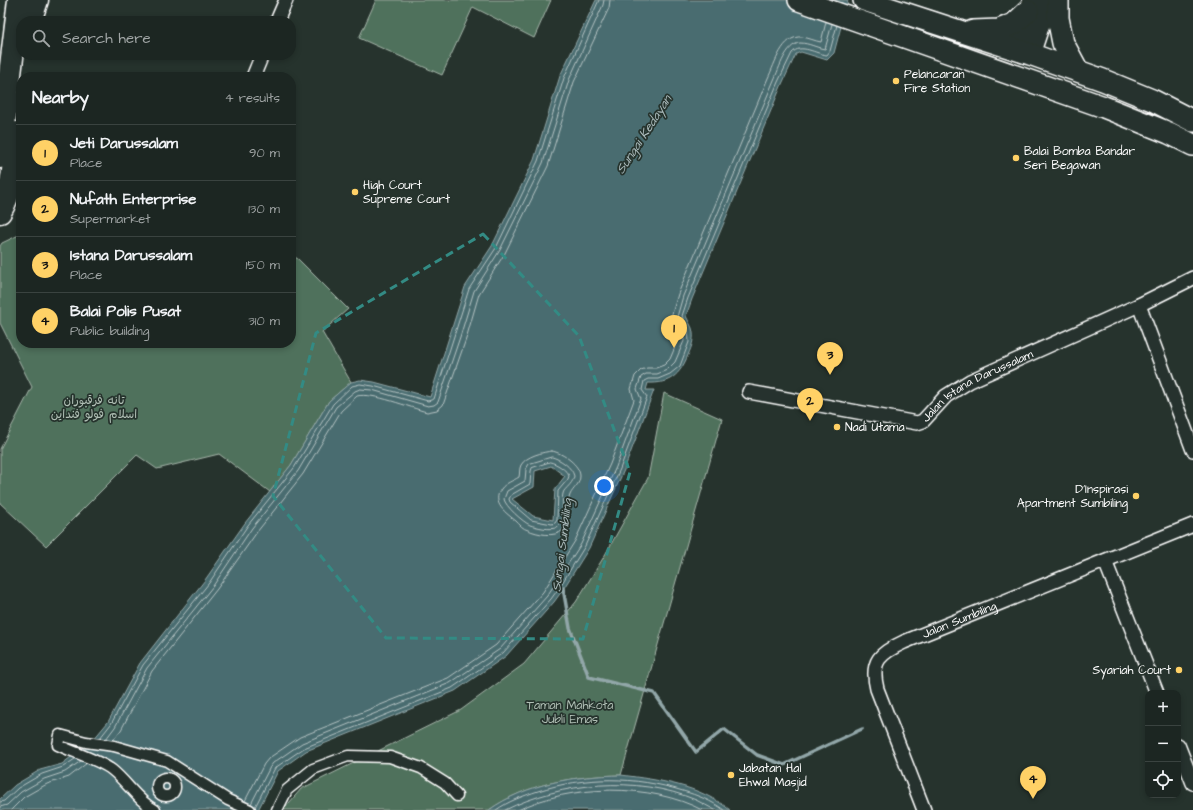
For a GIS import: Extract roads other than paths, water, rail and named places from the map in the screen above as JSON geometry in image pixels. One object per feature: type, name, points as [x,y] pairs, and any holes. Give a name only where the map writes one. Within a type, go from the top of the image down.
[{"type":"highway","points":[[18,16],[19,0]]},
{"type":"highway","points":[[30,0],[30,16]]},
{"type":"highway","points":[[32,16],[37,0]]},
{"type":"highway","points":[[10,145],[16,48]]},
{"type":"highway","points":[[24,72],[26,60]]},
{"type":"highway","points":[[0,95],[10,145],[13,175],[5,204],[0,212]]},
{"type":"highway","points":[[10,145],[16,122]]},
{"type":"main road","points":[[799,0],[1014,75],[1142,122],[1170,133],[1193,145]]},
{"type":"main road","points":[[864,0],[1078,71],[1152,100],[1193,121]]},
{"type":"main road","points":[[1014,75],[1022,52],[1048,0]]},
{"type":"main road","points":[[1058,0],[1058,18],[1063,44],[1078,71]]},
{"type":"main road","points":[[958,31],[982,32],[998,30],[1014,24],[1031,6]]},
{"type":"main road","points":[[1022,52],[1031,6]]},
{"type":"street","points":[[279,16],[286,0]]},
{"type":"street","points":[[255,72],[260,60]]},
{"type":"street","name":"Jalan Istana Darussalam","points":[[750,392],[917,423],[923,421],[946,396],[970,381],[1139,305],[1193,278]]},
{"type":"street","points":[[1139,305],[1193,450]]},
{"type":"street","name":"Jalan Sumbiling","points":[[924,810],[877,689],[874,677],[877,660],[889,649],[904,642],[1193,525]]},
{"type":"street","points":[[1105,561],[1156,690]]},
{"type":"street","points":[[184,771],[173,781],[169,778],[164,778],[160,781],[157,787],[160,793],[152,808],[110,768],[58,745],[60,735],[86,742],[114,746],[167,761],[184,771],[228,800],[250,810]]},
{"type":"street","points":[[1181,754],[1193,784]]},
{"type":"street","points":[[277,810],[287,790],[313,769],[348,756],[390,757],[421,768],[445,783],[457,796]]},
{"type":"water","name":"Sungai Kedayan","points":[[596,0],[848,0],[834,53],[827,60],[801,52],[796,54],[692,299],[686,316],[692,328],[693,339],[685,362],[678,373],[668,380],[648,383],[646,390],[654,390],[624,470],[589,548],[554,602],[506,656],[455,691],[306,751],[278,771],[258,810],[0,810],[0,799],[15,785],[40,770],[62,764],[93,740],[108,722],[140,663],[205,580],[245,523],[291,465],[329,401],[351,382],[360,380],[374,382],[430,397],[465,287],[492,246],[534,160],[560,76]],"holes":[[[551,466],[565,476],[555,489],[553,520],[533,516],[512,499],[534,487],[535,471]]]},
{"type":"water","points":[[621,775],[650,779],[692,789],[730,810],[489,810],[519,793],[535,787],[569,779]]},
{"type":"waterway","name":"Sungai Sumbiling","points":[[563,588],[570,628],[589,677],[654,693],[696,752],[724,729],[757,755],[784,765],[862,729]]},
{"type":"place","name":"Pelancaran Fire Station","points":[[896,81]]},
{"type":"place","name":"Balai Bomba Bandar Seri Begawan","points":[[1016,158]]},
{"type":"place","name":"High Court Supreme Court","points":[[355,192]]},
{"type":"place","name":"Jeti Darussalam","points":[[674,348]]},
{"type":"place","name":"Istana Darussalam","points":[[830,375]]},
{"type":"place","name":"Nufath Enterprise","points":[[810,421]]},
{"type":"place","name":"Nadi Utama","points":[[837,427]]},
{"type":"place","name":"D'Inspirasi Apartment Sumbiling","points":[[1136,496]]},
{"type":"place","name":"Syariah Court","points":[[1179,670]]},
{"type":"place","name":"Jabatan Hal Ehwal Masjid","points":[[731,775]]},
{"type":"place","name":"Balai Polis Pusat","points":[[1033,799]]},
{"type":"park label","name":"تانه فرقبوران اسلام فولو فنداين","points":[[94,407]]},
{"type":"park label","name":"Taman Mahkota Jubli Emas","points":[[570,712]]}]
